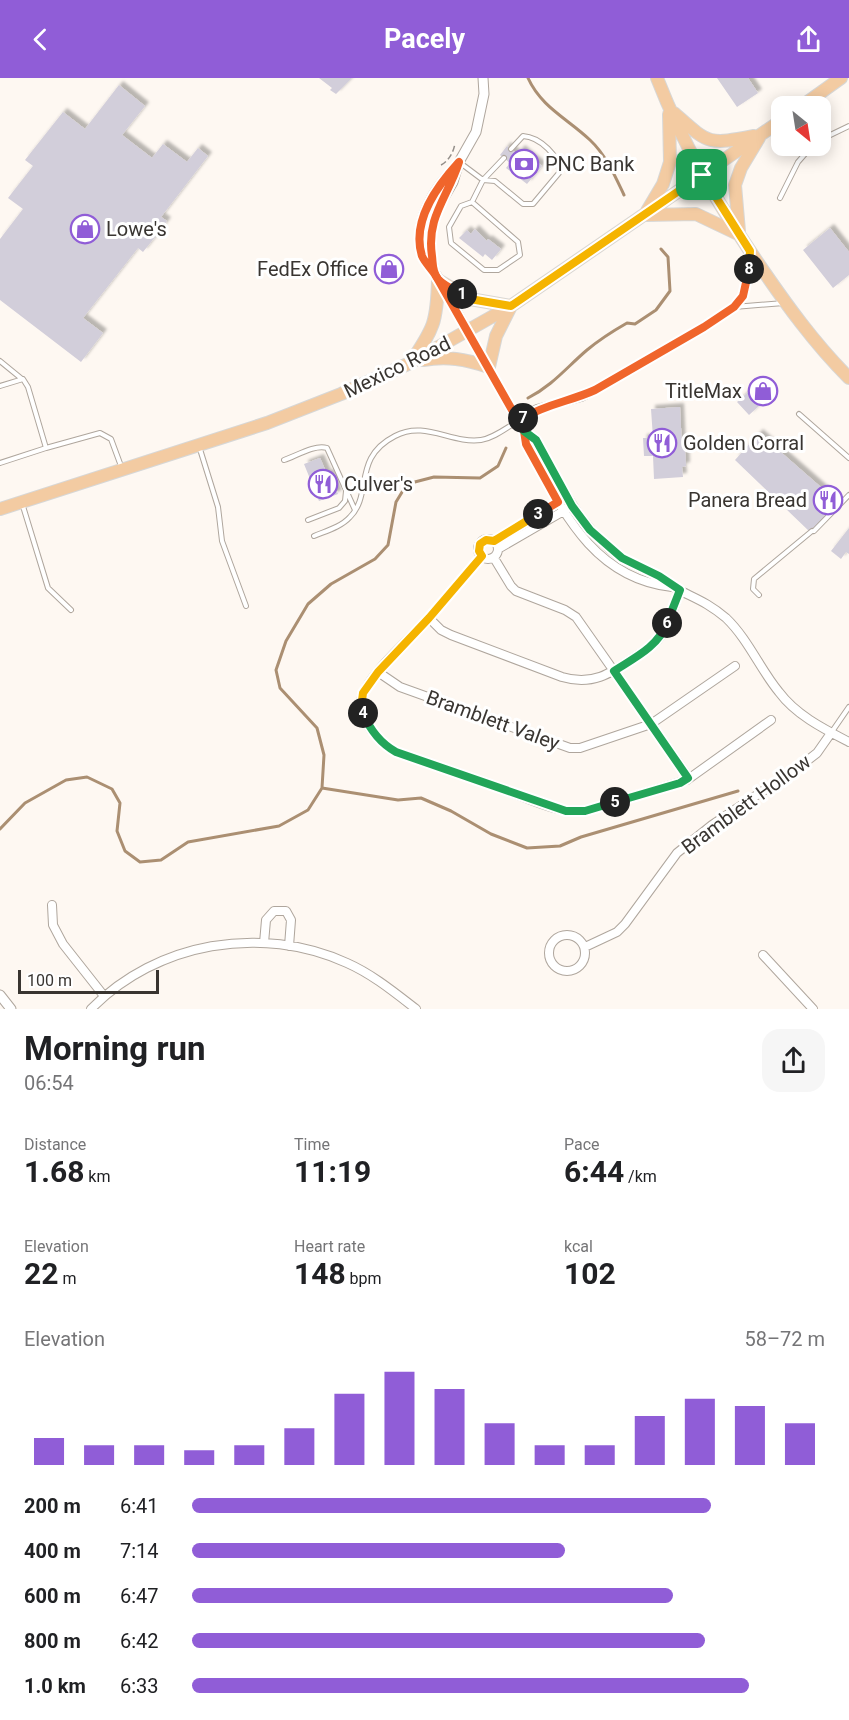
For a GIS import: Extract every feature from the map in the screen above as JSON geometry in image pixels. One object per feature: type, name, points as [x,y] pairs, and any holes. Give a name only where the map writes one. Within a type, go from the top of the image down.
[{"type":"main road","points":[[657,78],[669,109],[702,175],[739,235],[785,303],[815,342],[849,378]]},
{"type":"main road","points":[[817,96],[841,78]]},
{"type":"main road","points":[[669,109],[700,136],[714,141],[761,134]]},
{"type":"main road","points":[[645,215],[663,184],[670,162],[669,109]]},
{"type":"main road","name":"Mexico Road","points":[[0,508],[303,410],[410,363],[511,306],[771,127]]},
{"type":"main road","points":[[739,235],[735,184],[741,168],[761,134]]},
{"type":"main road","points":[[645,215],[696,214],[739,235]]},
{"type":"main road","points":[[410,363],[443,357],[461,358],[489,367],[496,336],[511,306],[470,299],[436,276]]},
{"type":"main road","points":[[410,363],[433,327],[438,308],[436,276]]},
{"type":"street","points":[[483,78],[483,94],[476,132],[459,162],[430,199],[421,224],[420,246],[423,259],[436,276],[489,367],[524,431],[526,444],[563,511],[592,548],[619,568],[653,585],[677,589],[698,597],[724,617],[747,644],[780,694],[801,714],[849,742]]},
{"type":"street","points":[[518,420],[537,409],[581,397],[595,390],[734,307]]},
{"type":"street","points":[[524,431],[536,440],[572,506],[590,530],[610,550],[630,564],[659,576],[677,589]]},
{"type":"street","points":[[567,497],[496,545],[494,558],[516,591],[565,610],[576,617],[688,778]]},
{"type":"street","points":[[496,545],[572,506]]},
{"type":"street","points":[[494,558],[487,559],[482,556],[479,551],[480,544],[486,540],[496,545]]},
{"type":"street","points":[[482,556],[429,618],[378,672],[363,693],[361,708],[367,722],[385,746],[396,752],[566,811],[585,811],[680,783],[771,720]]},
{"type":"street","points":[[429,618],[441,630],[451,635],[562,677],[574,681],[586,681],[614,671],[660,638],[677,589]]},
{"type":"street","name":"Bramblett Valey","points":[[378,672],[400,687],[570,748],[588,747],[651,724],[735,666]]},
{"type":"street","name":"Bramblett Hollow","points":[[585,947],[609,937],[626,924],[677,853],[712,825],[817,753],[831,733]]},
{"type":"street","points":[[52,905],[53,925],[63,944],[104,996]]},
{"type":"street","points":[[264,943],[266,920],[274,911],[280,910],[286,911],[291,920],[289,946]]},
{"type":"street","points":[[561,936],[573,936],[579,939],[585,947],[584,961],[575,970],[558,969],[550,960],[549,949],[561,936]]},
{"type":"street","points":[[91,1009],[104,996],[138,972],[201,947],[233,943],[264,943],[304,948],[346,963],[375,978],[416,1009]]},
{"type":"street","points":[[763,955],[813,1009]]},
{"type":"street","points":[[0,995],[11,1009]]},
{"type":"lane","points":[[831,134],[849,126]]},
{"type":"lane","points":[[459,162],[483,180],[495,181],[524,204],[533,204],[559,173],[555,156],[531,136],[523,136],[511,150]]},
{"type":"lane","points":[[780,198],[803,156]]},
{"type":"lane","points":[[472,202],[518,242],[520,255],[498,270],[484,270],[451,243],[449,227],[461,206],[472,202],[483,180],[504,158]]},
{"type":"lane","points":[[734,307],[743,296],[746,286],[750,251]]},
{"type":"lane","points":[[734,307],[785,303]]},
{"type":"lane","points":[[0,361],[23,379],[28,387],[46,448]]},
{"type":"lane","points":[[0,386],[23,379]]},
{"type":"lane","points":[[800,414],[849,458]]},
{"type":"lane","points":[[314,536],[341,525],[356,511],[368,464],[375,452],[396,435],[425,429],[465,439],[484,439],[518,420]]},
{"type":"lane","points":[[0,463],[100,433],[111,439],[122,470]]},
{"type":"lane","points":[[198,445],[218,507],[222,541],[246,606]]},
{"type":"lane","points":[[284,460],[323,447],[330,452],[356,511]]},
{"type":"lane","points":[[308,520],[343,505],[346,489]]},
{"type":"lane","points":[[759,596],[753,589],[754,579],[813,531],[849,495]]},
{"type":"lane","points":[[22,502],[48,588],[71,610]]},
{"type":"lane","points":[[831,733],[849,707]]},
{"type":"path","points":[[441,165],[447,160],[455,143]]},
{"type":"building","points":[[319,78],[352,78],[336,94]]},
{"type":"building","points":[[717,78],[748,78],[758,93],[737,107]]},
{"type":"building","name":"Lowe's","points":[[119,85],[145,106],[122,135],[152,158],[163,144],[187,162],[198,148],[208,156],[161,217],[167,221],[155,237],[143,252],[138,248],[83,318],[103,333],[81,362],[0,300],[0,239],[23,209],[8,198],[33,166],[25,160],[63,112],[85,129]]},
{"type":"building","name":"PNC Bank","points":[[507,146],[517,154],[521,149],[542,166],[527,184],[506,168],[510,163],[500,155]]},
{"type":"building","points":[[830,228],[849,252],[849,275],[833,288],[803,250]]},
{"type":"building","points":[[475,229],[487,241],[488,239],[501,249],[492,260],[485,254],[483,257],[459,238],[467,230],[471,234]]},
{"type":"building","points":[[761,385],[770,396],[749,415],[737,402],[755,386],[757,388]]},
{"type":"building","name":"Golden Corral","points":[[680,407],[682,448],[685,448],[686,466],[682,467],[683,477],[654,479],[653,456],[644,456],[643,438],[653,438],[651,409]]},
{"type":"building","points":[[759,433],[839,503],[812,531],[810,532],[735,460]]},
{"type":"building","name":"Culver's","points":[[320,458],[327,474],[330,473],[338,494],[319,501],[304,464]]},
{"type":"building","points":[[849,528],[849,554],[846,552],[841,559],[831,551]]},
{"type":"waterway","points":[[528,78],[540,97],[582,132],[601,152],[624,195]]},
{"type":"waterway","points":[[528,398],[552,382],[601,339],[627,323],[635,324],[656,310],[670,291],[668,257],[661,249]]},
{"type":"waterway","points":[[0,829],[25,803],[66,780],[87,777],[112,789],[120,803],[117,831],[125,851],[140,862],[161,860],[188,842],[279,826],[308,810],[322,788],[324,755],[317,728],[280,688],[276,670],[286,641],[308,604],[331,584],[375,559],[388,545],[396,502],[407,484],[434,477],[480,478],[498,466],[506,448]]},
{"type":"waterway","points":[[322,788],[398,800],[421,798],[451,811],[491,834],[527,848],[560,846],[581,837],[738,791]]},
{"type":"place","name":"PNC Bank","points":[[524,164]]},
{"type":"place","name":"Lowe's","points":[[85,229]]},
{"type":"place","name":"FedEx Office","points":[[389,269]]},
{"type":"place","name":"TitleMax","points":[[763,391]]},
{"type":"place","name":"Golden Corral","points":[[662,443]]},
{"type":"place","name":"Culver's","points":[[323,484]]},
{"type":"place","name":"Panera Bread","points":[[828,500]]},
{"type":"route","points":[[702,175],[511,306],[470,299],[438,280],[434,271],[429,244],[430,234],[439,206],[453,182],[459,162],[430,199],[421,224],[420,246],[423,259],[434,271],[443,289],[489,367],[524,431],[526,444],[558,502],[494,541],[486,540],[480,544],[479,551],[482,556],[429,618],[378,672],[363,693],[361,708],[367,722],[385,746],[396,752],[521,796],[566,811],[576,812],[680,783],[688,778],[614,671],[660,638],[680,590],[659,576],[630,564],[610,550],[590,530],[572,506],[536,440],[524,431],[518,420],[537,409],[581,397],[595,390],[704,327],[738,303],[743,296],[748,279],[750,251],[720,207],[702,175]]}]
